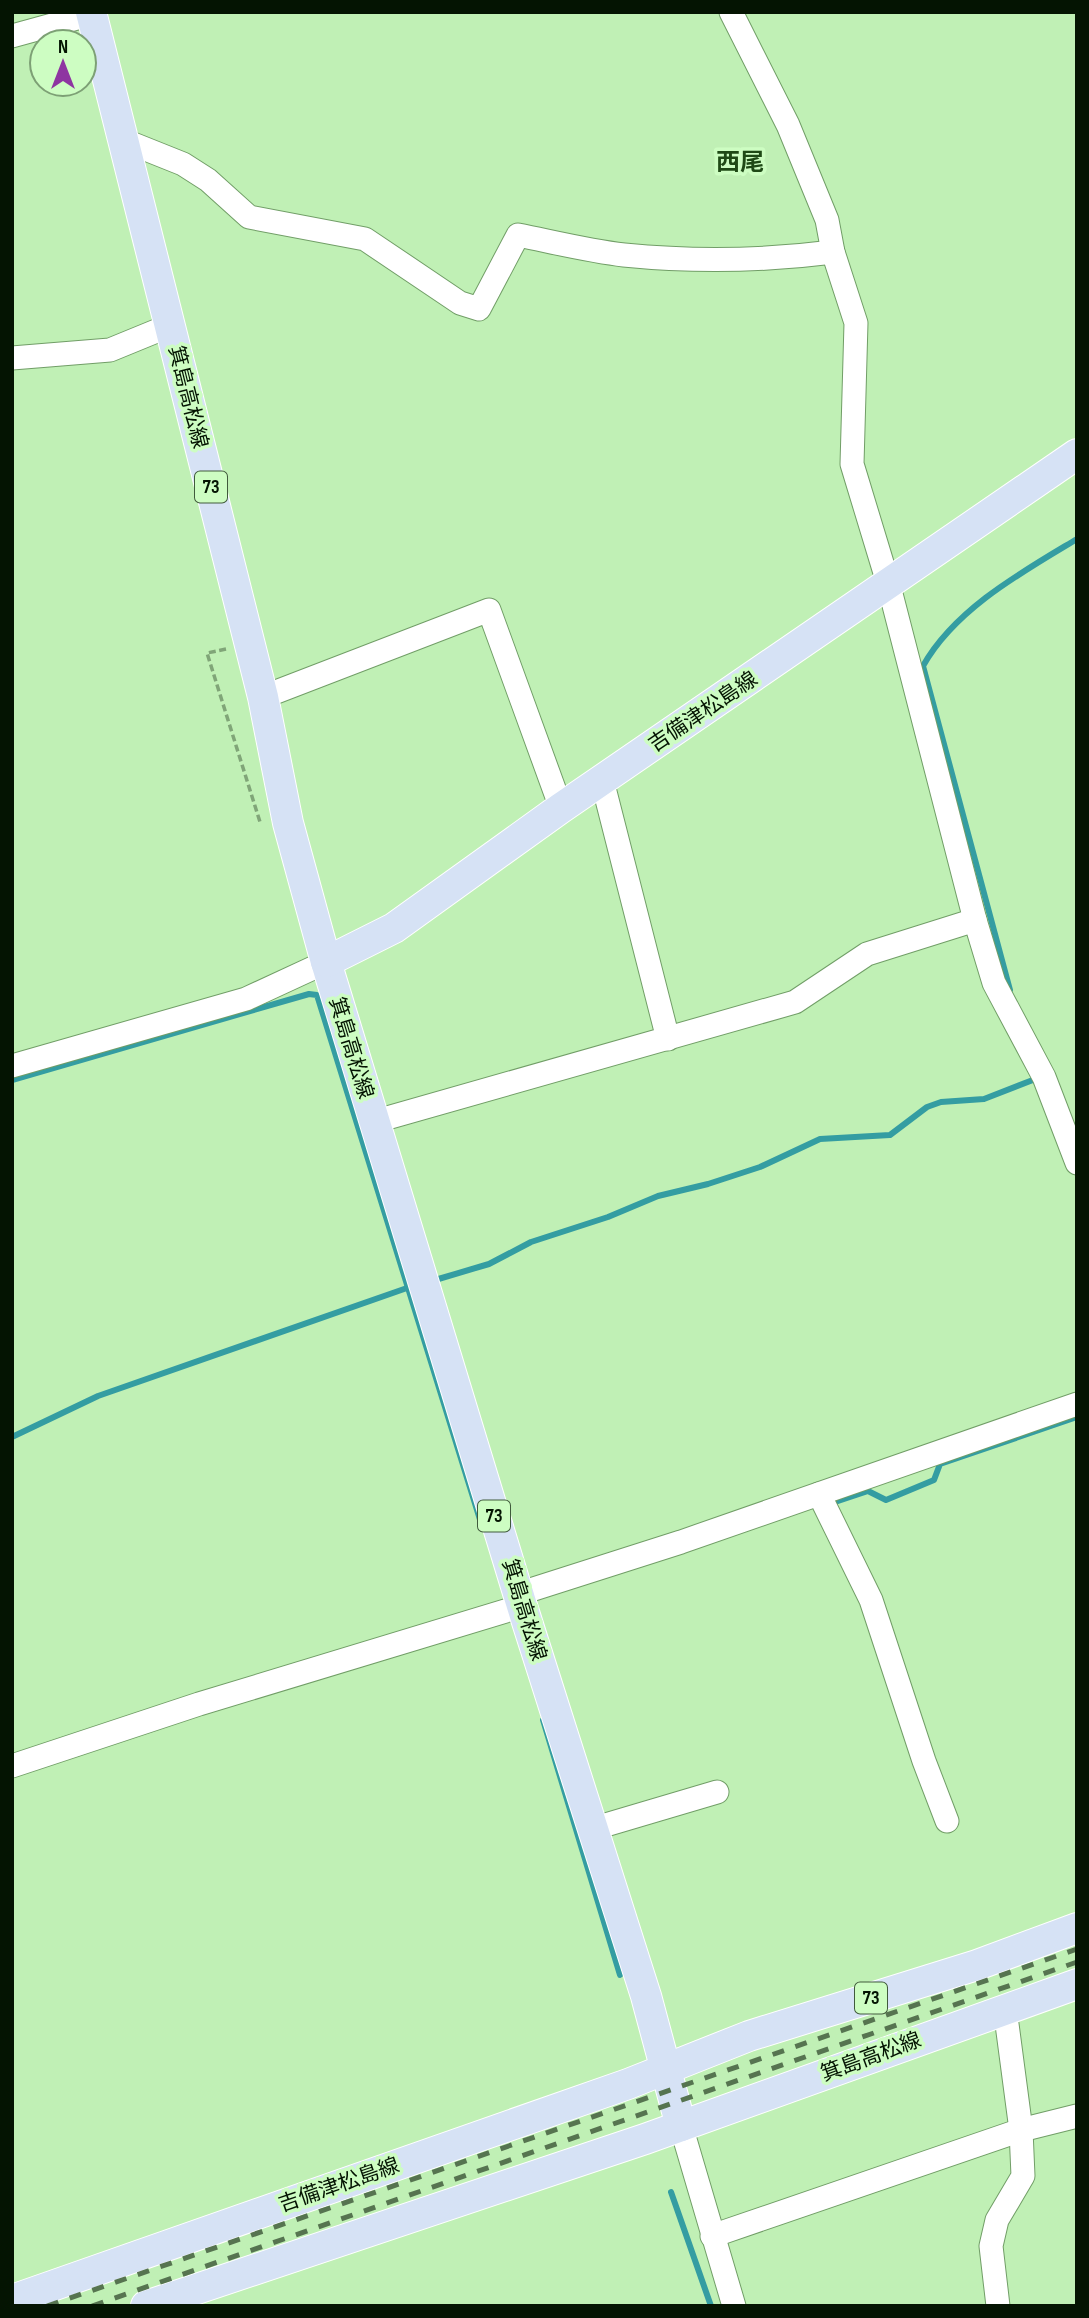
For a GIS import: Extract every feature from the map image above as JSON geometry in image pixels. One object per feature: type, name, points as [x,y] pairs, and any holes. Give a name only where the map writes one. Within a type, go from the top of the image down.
[{"type":"main road","name":"箕島高松線","points":[[92,13],[263,697],[288,823],[326,962],[514,1605],[593,1829],[681,2126],[1077,1984]]},
{"type":"main road","name":"吉備津松島線","points":[[326,962],[394,928],[561,808],[889,586],[1077,454]]},
{"type":"main road","name":"73","points":[[666,2069],[749,2036],[977,1965],[1077,1928]]},
{"type":"main road","name":"吉備津松島線","points":[[12,2300],[666,2069]]},
{"type":"main road","points":[[146,2306],[681,2126]]},
{"type":"street","points":[[732,12],[788,125],[827,220],[832,252],[856,323],[852,464],[889,586],[975,920],[994,982],[1043,1075],[1077,1163]]},
{"type":"street","points":[[12,36],[92,13]]},
{"type":"street","points":[[123,139],[183,164],[208,180],[249,217],[365,239],[460,303],[479,309],[518,235],[621,254],[659,257],[743,261],[832,252]]},
{"type":"street","points":[[12,358],[110,350],[171,325]]},
{"type":"street","points":[[263,697],[489,611],[561,808]]},
{"type":"street","points":[[602,780],[668,1039]]},
{"type":"street","points":[[373,1122],[795,1002],[867,954],[975,920]]},
{"type":"street","points":[[12,1066],[246,999],[326,962]]},
{"type":"street","points":[[12,1766],[514,1605],[822,1501],[1077,1404]]},
{"type":"street","points":[[822,1501],[871,1600],[924,1761],[947,1821]]},
{"type":"street","points":[[593,1829],[717,1792]]},
{"type":"street","points":[[998,2306],[991,2246],[997,2220],[1023,2176],[1021,2130],[1005,2009]]},
{"type":"street","points":[[712,2236],[1021,2130],[1077,2116]]},
{"type":"street","points":[[681,2126],[734,2306]]},
{"type":"path","points":[[237,646],[207,653],[265,835]]},
{"type":"waterway","points":[[1010,990],[923,666],[937,646],[971,609],[1077,539]]},
{"type":"waterway","points":[[12,1080],[309,994],[317,995],[482,1526]]},
{"type":"waterway","points":[[435,1280],[489,1264],[531,1242],[608,1217],[658,1196],[708,1184],[760,1167],[820,1139],[890,1135],[927,1107],[941,1102],[984,1099],[1038,1078]]},
{"type":"waterway","points":[[12,1437],[98,1396],[407,1288]]},
{"type":"waterway","points":[[829,1504],[868,1491],[886,1500],[934,1480],[940,1464],[1077,1417]]},
{"type":"waterway","points":[[543,1720],[620,1975]]},
{"type":"waterway","points":[[671,2192],[711,2306]]},
{"type":"railway","points":[[47,2306],[1077,1949]]},
{"type":"railway","points":[[92,2306],[1077,1962]]},
{"type":"district","name":"西尾","points":[[740,162]]}]
